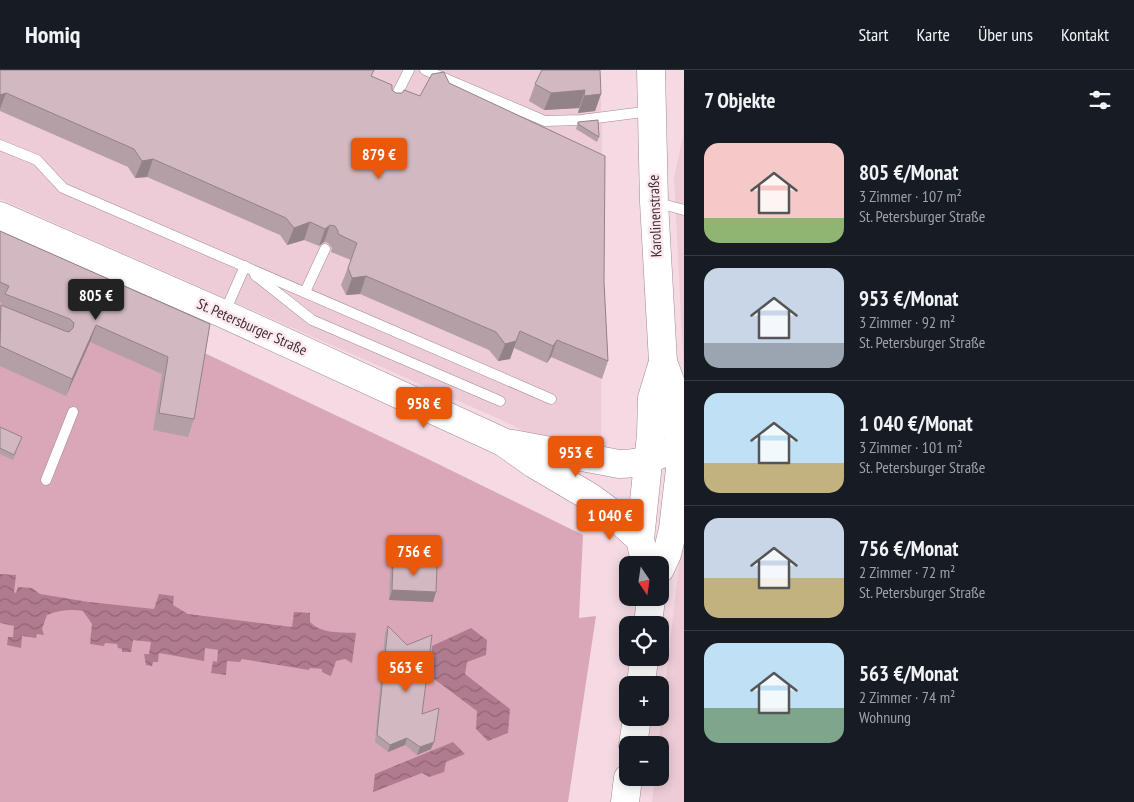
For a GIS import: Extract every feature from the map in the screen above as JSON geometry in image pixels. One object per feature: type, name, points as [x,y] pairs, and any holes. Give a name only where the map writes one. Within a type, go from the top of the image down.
[{"type":"street","name":"Karolinenstraße","points":[[651,70],[654,202],[663,362],[676,397],[680,469],[673,529],[666,556]]},
{"type":"street","name":"St. Petersburger Straße","points":[[0,216],[224,314],[503,442],[534,464],[590,497],[609,511],[640,539]]},
{"type":"street","name":"Karolinenstraße","points":[[640,539],[651,435],[652,398],[663,362]]},
{"type":"street","name":"St. Petersburger Straße","points":[[503,442],[619,464],[648,461],[678,442]]},
{"type":"street","points":[[640,539],[645,556]]},
{"type":"street","points":[[625,802],[627,786]]},
{"type":"lane","points":[[392,104],[410,70]]},
{"type":"lane","points":[[425,70],[545,121],[581,120],[652,111]]},
{"type":"lane","points":[[0,145],[37,160],[63,188],[551,398]]},
{"type":"lane","points":[[654,202],[684,210]]},
{"type":"lane","points":[[306,292],[325,249]]},
{"type":"lane","points":[[224,314],[245,266]]},
{"type":"lane","points":[[245,266],[312,320],[500,401]]},
{"type":"lane","points":[[46,480],[73,412]]},
{"type":"shaded area","points":[[0,70],[600,70],[602,136],[601,453],[538,438],[497,418],[0,199]]},
{"type":"shaded area","points":[[684,70],[684,375],[674,178],[683,136]]},
{"type":"shaded area","points":[[0,263],[154,329],[583,535],[579,618],[596,616],[568,802],[0,802]]},
{"type":"shaded area","points":[[684,522],[684,802],[652,802],[654,786],[669,786],[669,736],[659,736],[660,726],[669,726],[669,676],[666,676],[667,666],[669,666],[669,651]]},
{"type":"water","points":[[0,574],[16,575],[14,592],[16,593],[18,587],[32,588],[40,594],[89,602],[154,609],[159,594],[174,596],[173,605],[188,614],[292,627],[294,612],[310,613],[310,622],[320,629],[332,632],[356,633],[352,663],[345,659],[336,661],[331,676],[322,672],[322,669],[310,668],[309,670],[242,659],[240,662],[227,661],[226,675],[211,673],[213,661],[217,662],[218,650],[205,648],[204,661],[159,653],[158,662],[153,662],[152,666],[146,665],[144,654],[149,654],[151,642],[133,640],[131,652],[122,652],[122,649],[118,648],[117,644],[105,643],[104,646],[90,644],[92,624],[83,611],[73,610],[47,615],[42,629],[44,635],[37,634],[36,638],[22,636],[21,648],[7,645],[8,637],[13,637],[14,626],[0,623]]},
{"type":"water","points":[[471,628],[487,640],[486,655],[467,662],[465,674],[510,709],[508,733],[488,741],[476,729],[477,711],[430,676],[432,646]]},
{"type":"water","points":[[453,742],[465,754],[446,762],[444,772],[429,777],[422,773],[373,792],[375,774]]},
{"type":"building","points":[[0,70],[374,70],[371,76],[392,85],[392,90],[396,93],[402,93],[404,90],[420,96],[432,74],[444,72],[449,83],[605,156],[604,282],[608,361],[557,340],[553,346],[520,331],[516,341],[505,344],[496,332],[366,276],[352,278],[348,268],[357,243],[338,234],[335,226],[330,225],[325,229],[310,222],[294,228],[286,218],[153,159],[142,161],[134,149],[6,93],[0,95]]},
{"type":"building","points":[[542,70],[600,70],[601,94],[584,96],[585,90],[551,93],[535,84]]},
{"type":"building","points":[[598,120],[599,137],[578,124],[578,122]]},
{"type":"building","points":[[0,231],[210,324],[194,419],[159,413],[168,357],[96,325],[72,379],[0,346],[1,305],[69,332],[73,328],[74,323],[70,319],[5,294],[9,286],[0,282]]},
{"type":"building","points":[[0,427],[22,437],[14,455],[0,448]]},
{"type":"building","points":[[393,562],[437,565],[436,592],[392,590]]},
{"type":"building","points":[[388,626],[407,645],[432,635],[422,714],[439,708],[434,742],[420,747],[407,738],[390,745],[377,735]]}]
